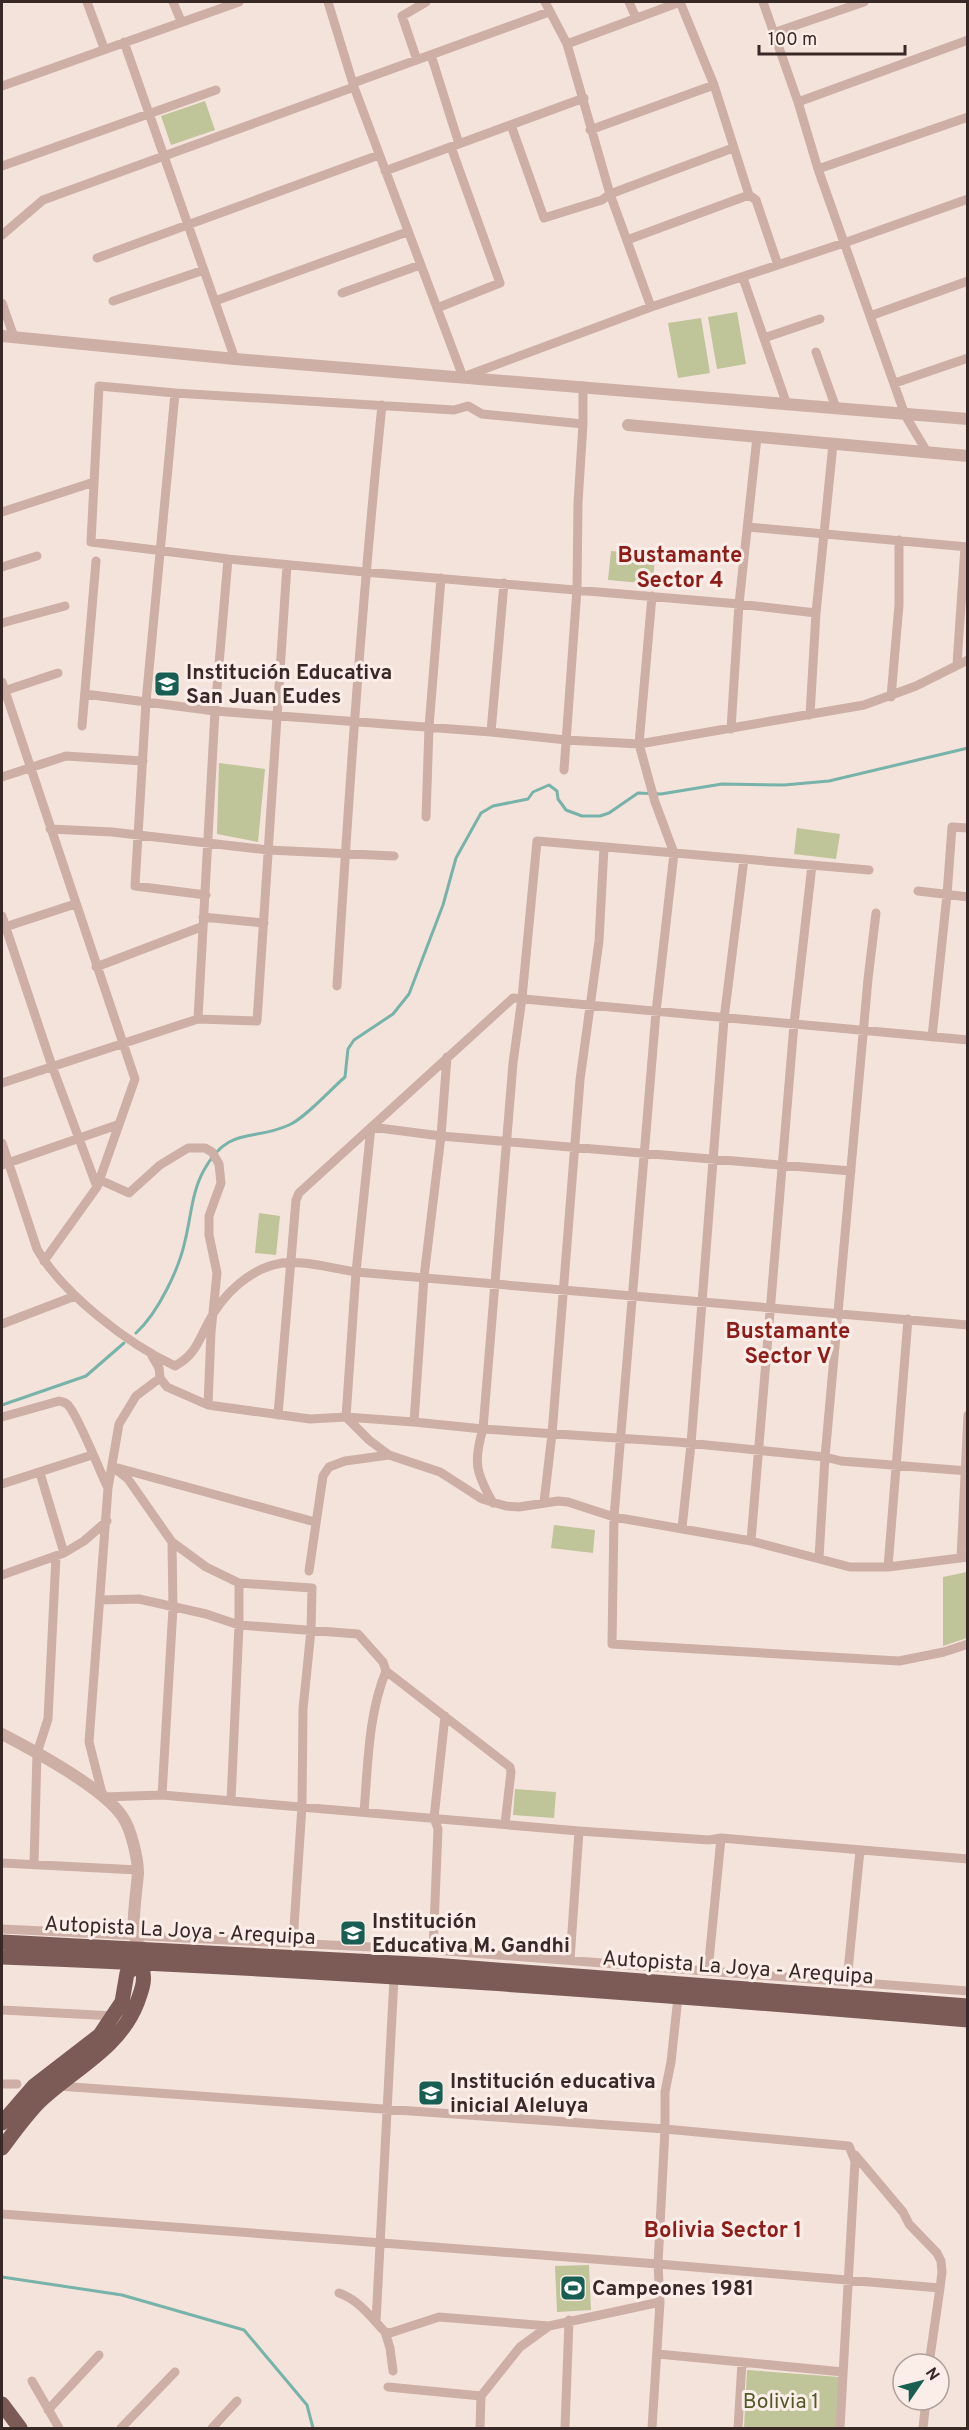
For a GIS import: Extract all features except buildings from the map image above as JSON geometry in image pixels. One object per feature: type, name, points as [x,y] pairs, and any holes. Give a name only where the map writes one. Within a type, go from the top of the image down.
[{"type":"main road","name":"Autopista La Joya - Arequipa","points":[[2,1942],[432,1965],[968,2006]]},
{"type":"main road","name":"Autopista La Joya - Arequipa","points":[[2,1957],[143,1950],[394,1978],[968,2020]]},
{"type":"main road","points":[[2,2123],[34,2086],[92,2042],[114,2016],[122,2002],[127,1973],[143,1950]]},
{"type":"main road","points":[[2,2148],[30,2112],[57,2086],[111,2044],[127,2022],[141,1993],[145,1975],[143,1950]]},
{"type":"main road","points":[[2,2404],[20,2428]]},
{"type":"street","points":[[87,2],[104,48]]},
{"type":"street","points":[[173,2],[181,21]]},
{"type":"street","points":[[2,86],[238,2]]},
{"type":"street","points":[[328,2],[379,155],[463,377]]},
{"type":"street","points":[[417,60],[402,16],[426,2]]},
{"type":"street","points":[[545,2],[567,44],[610,194],[651,307]]},
{"type":"street","points":[[629,2],[636,18]]},
{"type":"street","points":[[567,44],[680,2],[714,85],[749,195],[756,201],[778,266]]},
{"type":"street","points":[[763,2],[798,102],[818,169],[905,415],[927,452]]},
{"type":"street","points":[[774,33],[864,2]]},
{"type":"street","points":[[2,236],[43,200],[549,12]]},
{"type":"street","points":[[798,102],[968,40]]},
{"type":"street","points":[[124,42],[235,359]]},
{"type":"street","points":[[431,55],[455,146],[500,283],[437,308]]},
{"type":"street","points":[[590,130],[714,85]]},
{"type":"street","points":[[2,166],[216,90]]},
{"type":"street","points":[[385,171],[584,98]]},
{"type":"street","points":[[818,169],[968,117]]},
{"type":"street","points":[[511,125],[544,218],[603,200],[610,194],[733,148]]},
{"type":"street","points":[[97,258],[379,155]]},
{"type":"street","points":[[627,240],[749,195]]},
{"type":"street","points":[[463,377],[651,307],[743,278],[968,199]]},
{"type":"street","points":[[215,301],[407,232]]},
{"type":"street","points":[[342,293],[420,265]]},
{"type":"street","points":[[113,301],[204,270]]},
{"type":"street","points":[[743,278],[787,405]]},
{"type":"street","points":[[870,316],[968,281]]},
{"type":"street","points":[[2,303],[8,337],[235,359],[968,419]]},
{"type":"street","points":[[764,338],[820,318]]},
{"type":"street","points":[[816,352],[836,408]]},
{"type":"street","points":[[895,383],[968,358]]},
{"type":"street","points":[[583,424],[482,414],[468,406],[454,410],[175,393],[99,386],[91,542],[287,565],[577,589],[816,613]]},
{"type":"street","points":[[564,771],[577,589],[583,386]]},
{"type":"street","points":[[175,393],[146,702],[135,886],[206,895]]},
{"type":"street","points":[[337,986],[353,722],[382,405]]},
{"type":"street","points":[[628,425],[968,456]]},
{"type":"street","points":[[731,729],[739,604],[757,437]]},
{"type":"street","points":[[810,715],[816,613],[833,444]]},
{"type":"street","points":[[2,512],[94,482]]},
{"type":"street","points":[[748,527],[966,547],[957,664]]},
{"type":"street","points":[[891,697],[899,605],[899,540]]},
{"type":"street","points":[[2,567],[37,556]]},
{"type":"street","points":[[198,1019],[215,711],[228,559]]},
{"type":"street","points":[[82,726],[96,561]]},
{"type":"street","points":[[2,1083],[198,1019],[257,1021],[287,565]]},
{"type":"street","points":[[426,817],[429,727],[441,578]]},
{"type":"street","points":[[491,732],[504,584]]},
{"type":"street","points":[[652,596],[639,744],[655,802],[674,853],[656,1012],[614,1517],[612,1644],[899,1661],[944,1652],[968,1644]]},
{"type":"street","points":[[2,623],[65,606]]},
{"type":"street","points":[[85,694],[215,711],[639,744],[864,705],[891,697],[968,660]]},
{"type":"street","points":[[44,1261],[98,1184],[135,1079],[3,686],[58,673]]},
{"type":"street","points":[[2,777],[66,756],[143,761]]},
{"type":"street","points":[[932,1038],[952,827],[968,828]]},
{"type":"street","points":[[50,829],[137,835],[268,850],[394,856]]},
{"type":"street","points":[[493,1503],[478,1475],[476,1460],[483,1429],[513,1063],[522,998],[537,841],[869,870]]},
{"type":"street","points":[[544,1502],[552,1434],[580,1080],[598,941],[604,847]]},
{"type":"street","points":[[682,1528],[691,1444],[724,1019],[744,859]]},
{"type":"street","points":[[751,1541],[781,1165],[812,865]]},
{"type":"street","points":[[918,891],[968,897]]},
{"type":"street","points":[[3,928],[75,904]]},
{"type":"street","points":[[819,1558],[825,1457],[868,979],[876,913]]},
{"type":"street","points":[[2,916],[3,928],[52,1066],[78,1138],[98,1184]]},
{"type":"street","points":[[96,967],[202,922],[264,922]]},
{"type":"street","points":[[278,1415],[290,1263],[296,1200],[299,1193],[513,998],[968,1040]]},
{"type":"street","points":[[414,1422],[424,1277],[441,1136],[447,1057]]},
{"type":"street","points":[[5,1164],[117,1125]]},
{"type":"street","points":[[371,1127],[441,1136],[851,1171]]},
{"type":"street","points":[[346,1417],[356,1272],[371,1127]]},
{"type":"street","points":[[2,1143],[5,1164],[37,1249],[44,1261],[75,1296],[151,1355],[175,1366],[189,1359],[215,1309],[232,1288],[272,1266],[290,1263],[356,1272],[968,1325]]},
{"type":"street","points":[[98,1184],[129,1193],[160,1165],[188,1148],[205,1148],[217,1158],[221,1183],[209,1216],[209,1235],[217,1273],[211,1332],[208,1405]]},
{"type":"street","points":[[2,1324],[75,1296]]},
{"type":"street","points":[[888,1567],[908,1318]]},
{"type":"street","points":[[151,1355],[159,1368],[160,1378],[167,1387],[208,1405],[278,1415],[310,1419],[346,1417],[483,1429],[621,1437],[825,1457],[842,1461],[966,1470]]},
{"type":"street","points":[[102,1797],[89,1742],[108,1488],[119,1424],[136,1396],[160,1378]]},
{"type":"street","points":[[2,1417],[59,1401],[69,1406],[108,1488]]},
{"type":"street","points":[[346,1417],[389,1455],[440,1472],[470,1492],[493,1503],[519,1507],[544,1502],[568,1502],[614,1517],[751,1541],[850,1567],[888,1567],[964,1557],[968,1415]]},
{"type":"street","points":[[2,1484],[92,1455]]},
{"type":"street","points":[[309,1571],[323,1476],[328,1467],[345,1461],[389,1455]]},
{"type":"street","points":[[113,1467],[315,1522]]},
{"type":"street","points":[[113,1467],[128,1479],[172,1542],[206,1567],[239,1583],[312,1588],[311,1630],[303,1710],[302,1806],[293,1942]]},
{"type":"street","points":[[34,1864],[37,1753],[48,1719],[60,1554],[40,1473]]},
{"type":"street","points":[[2,1575],[60,1554],[84,1541],[107,1521]]},
{"type":"street","points":[[162,1795],[172,1608],[172,1542]]},
{"type":"street","points":[[231,1801],[239,1583]]},
{"type":"street","points":[[100,1600],[140,1599],[206,1614],[239,1625],[358,1634],[383,1662],[386,1671],[510,1767],[505,1824]]},
{"type":"street","points":[[364,1812],[373,1718],[378,1690],[386,1671]]},
{"type":"street","points":[[433,1950],[438,1829],[434,1818],[445,1716]]},
{"type":"street","points":[[2,1734],[37,1753],[102,1797],[123,1816],[136,1854],[138,1870],[134,1935],[143,1950],[293,1942],[433,1950],[968,1990]]},
{"type":"street","points":[[102,1797],[162,1795],[579,1831],[709,1840],[721,1838],[968,1859]]},
{"type":"street","points":[[570,1960],[579,1831]]},
{"type":"street","points":[[708,1971],[721,1838]]},
{"type":"street","points":[[847,1981],[860,1850]]},
{"type":"street","points":[[2,1863],[138,1870]]},
{"type":"street","points":[[2,1929],[134,1935]]},
{"type":"street","points":[[376,2322],[394,1978]]},
{"type":"street","points":[[652,2428],[658,2354],[660,2302],[658,2264],[665,2092],[671,2062],[678,1997]]},
{"type":"street","points":[[2,2010],[114,2016]]},
{"type":"street","points":[[2,2084],[17,2084]]},
{"type":"street","points":[[34,2086],[665,2129],[849,2146],[903,2212],[909,2224],[937,2253],[942,2272],[931,2352]]},
{"type":"street","points":[[840,2428],[850,2280],[855,2161],[853,2153]]},
{"type":"street","points":[[2,2214],[940,2288]]},
{"type":"street","points":[[339,2293],[356,2302],[385,2332],[393,2371]]},
{"type":"street","points":[[480,2428],[481,2396],[520,2347],[549,2326],[660,2302]]},
{"type":"street","points":[[385,2332],[390,2333],[439,2317],[549,2326]]},
{"type":"street","points":[[566,2428],[569,2320]]},
{"type":"street","points":[[658,2354],[843,2372]]},
{"type":"street","points":[[48,2410],[99,2355]]},
{"type":"street","points":[[738,2428],[742,2362]]},
{"type":"street","points":[[121,2428],[175,2372]]},
{"type":"street","points":[[32,2381],[59,2428]]},
{"type":"street","points":[[388,2387],[481,2396]]},
{"type":"street","points":[[212,2428],[237,2401]]},
{"type":"street","points":[[923,2428],[925,2412]]},
{"type":"green space","points":[[205,101],[215,130],[171,145],[161,116]]},
{"type":"green space","points":[[737,312],[746,364],[717,369],[708,317]]},
{"type":"green space","points":[[701,318],[710,373],[678,378],[668,323]]},
{"type":"green space","points":[[611,551],[655,555],[653,584],[608,580]]},
{"type":"green space","points":[[219,763],[265,769],[258,842],[217,834]]},
{"type":"green space","points":[[797,828],[840,834],[836,859],[794,854]]},
{"type":"green space","points":[[259,1213],[280,1216],[276,1255],[255,1253]]},
{"type":"green space","points":[[554,1525],[595,1530],[593,1553],[551,1548]]},
{"type":"green space","points":[[967,1572],[967,1638],[943,1646],[943,1577]]},
{"type":"green space","points":[[515,1789],[556,1792],[554,1818],[513,1815]]},
{"type":"green space","name":"Campeones 1981","points":[[589,2265],[591,2310],[557,2312],[555,2266]]},
{"type":"green space","name":"Bolivia 1","points":[[747,2370],[839,2377],[836,2428],[744,2428]]},
{"type":"waterway","points":[[136,1333],[160,1302],[173,1277],[182,1252],[197,1187],[213,1156],[232,1140],[276,1130],[302,1116],[345,1077],[348,1049],[354,1040],[393,1014],[409,994],[443,905],[456,858],[481,813],[493,806],[528,799],[533,792],[549,785],[557,791],[558,799],[566,810],[582,816],[600,816],[609,813],[638,793],[661,794],[722,784],[784,785],[829,781],[968,748]]},
{"type":"waterway","points":[[2,1405],[86,1376],[124,1343]]},
{"type":"waterway","points":[[2,2277],[122,2295],[244,2330],[307,2405],[313,2428]]},
{"type":"place","name":"Institución Educativa San Juan Eudes","points":[[167,684]]},
{"type":"place","name":"Institución Educativa M. Gandhi","points":[[353,1933]]},
{"type":"place","name":"Institución educativa inicial Aleluya","points":[[431,2093]]},
{"type":"place","name":"Campeones 1981","points":[[573,2288]]},
{"type":"district","name":"Bustamante Sector 4","points":[[680,566]]},
{"type":"district","name":"Bustamante Sector V","points":[[788,1342]]},
{"type":"district","name":"Bolivia Sector 1","points":[[723,2229]]}]
